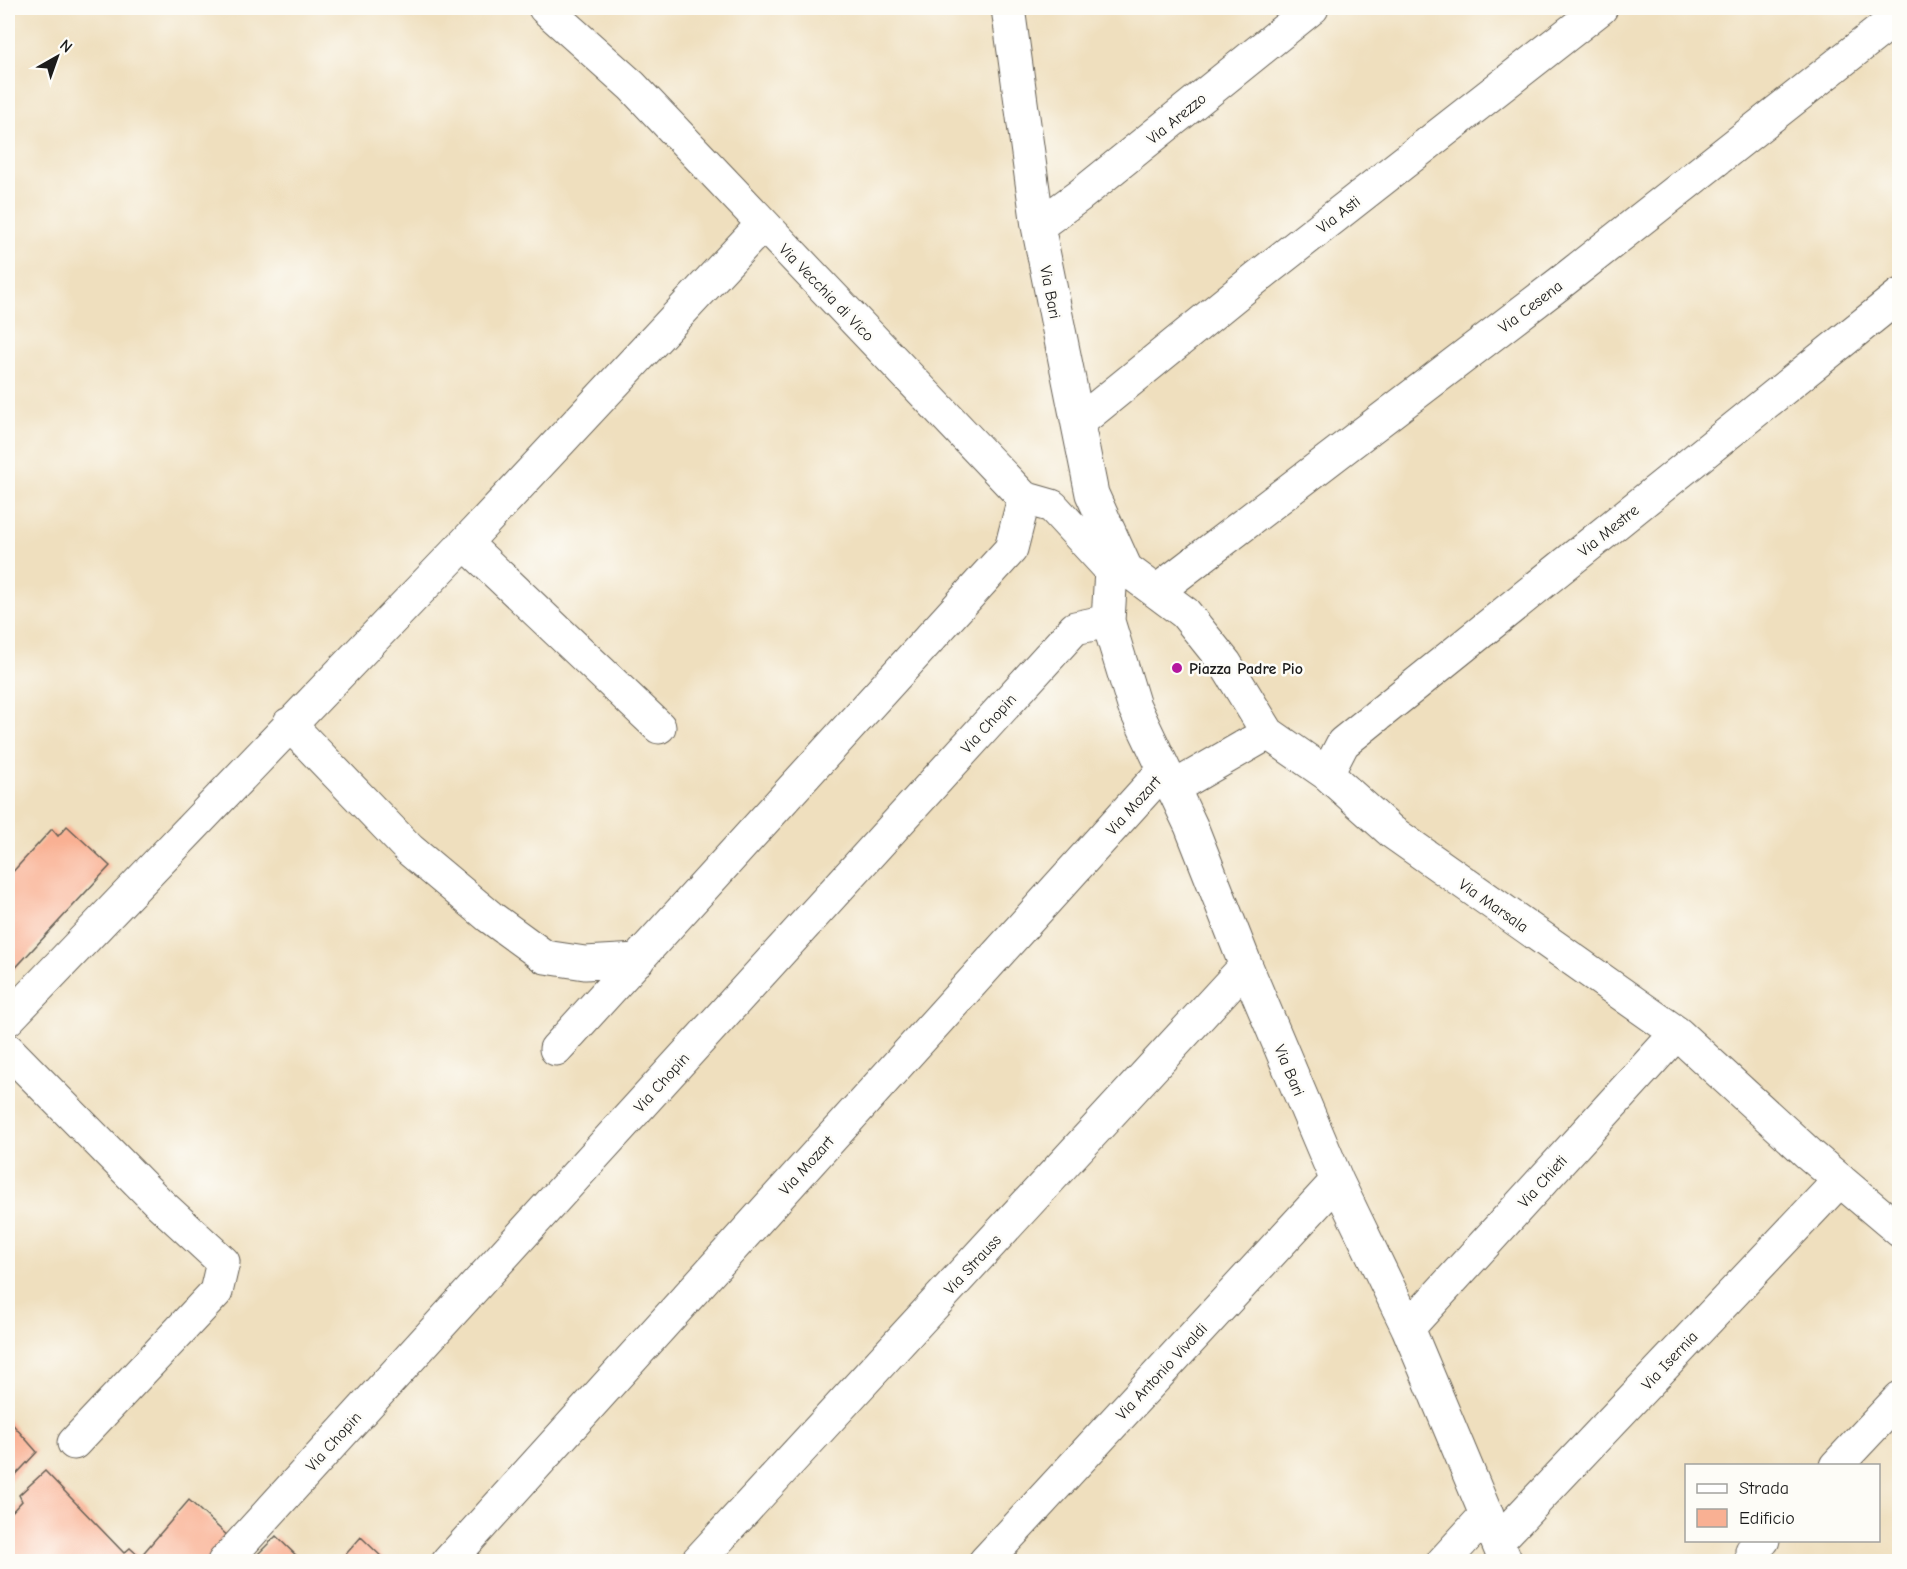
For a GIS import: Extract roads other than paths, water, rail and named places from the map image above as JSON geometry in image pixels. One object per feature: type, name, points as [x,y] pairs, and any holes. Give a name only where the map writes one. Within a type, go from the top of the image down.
[{"type":"street","name":"Via Vecchia di Vico","points":[[545,8],[632,86],[1024,498],[1052,506],[1118,569]]},
{"type":"street","name":"Via Bari","points":[[1008,8],[1038,226],[1092,494],[1118,569],[1108,621],[1134,706],[1169,779],[1337,1181],[1408,1329],[1497,1539]]},
{"type":"street","name":"Via Arezzo","points":[[1038,226],[1312,8]]},
{"type":"street","name":"Via Asti","points":[[1078,423],[1256,279],[1601,8]]},
{"type":"street","name":"Via Cesena","points":[[1157,591],[1564,280],[1899,15]]},
{"type":"street","points":[[8,1019],[288,724],[465,543],[763,224]]},
{"type":"street","name":"Via Mestre","points":[[1327,774],[1343,743],[1899,295]]},
{"type":"street","points":[[556,1049],[1011,549],[1024,498]]},
{"type":"street","points":[[465,543],[659,727]]},
{"type":"street","name":"Via Marsala","points":[[1118,569],[1157,591],[1185,613],[1225,663],[1268,733],[1327,774],[1392,832],[1677,1033],[1899,1231]]},
{"type":"street","name":"Via Chopin","points":[[224,1562],[1075,628],[1108,621]]},
{"type":"street","points":[[288,724],[410,850],[490,917],[545,957],[585,963],[638,960]]},
{"type":"street","name":"Via Mozart","points":[[448,1562],[1169,779],[1268,733]]},
{"type":"street","name":"Via Strauss","points":[[697,1562],[1246,966]]},
{"type":"street","name":"Via Chieti","points":[[1408,1329],[1677,1033]]},
{"type":"street","points":[[8,1050],[157,1201],[223,1262],[216,1292],[74,1443]]},
{"type":"street","name":"Via Isernia","points":[[1443,1562],[1497,1539],[1840,1180]]},
{"type":"street","name":"Via Antonio Vivaldi","points":[[985,1562],[1337,1181]]},
{"type":"street","points":[[1838,1464],[1899,1398]]},
{"type":"place","name":"Piazza Padre Pio","points":[[1177,668]]}]
